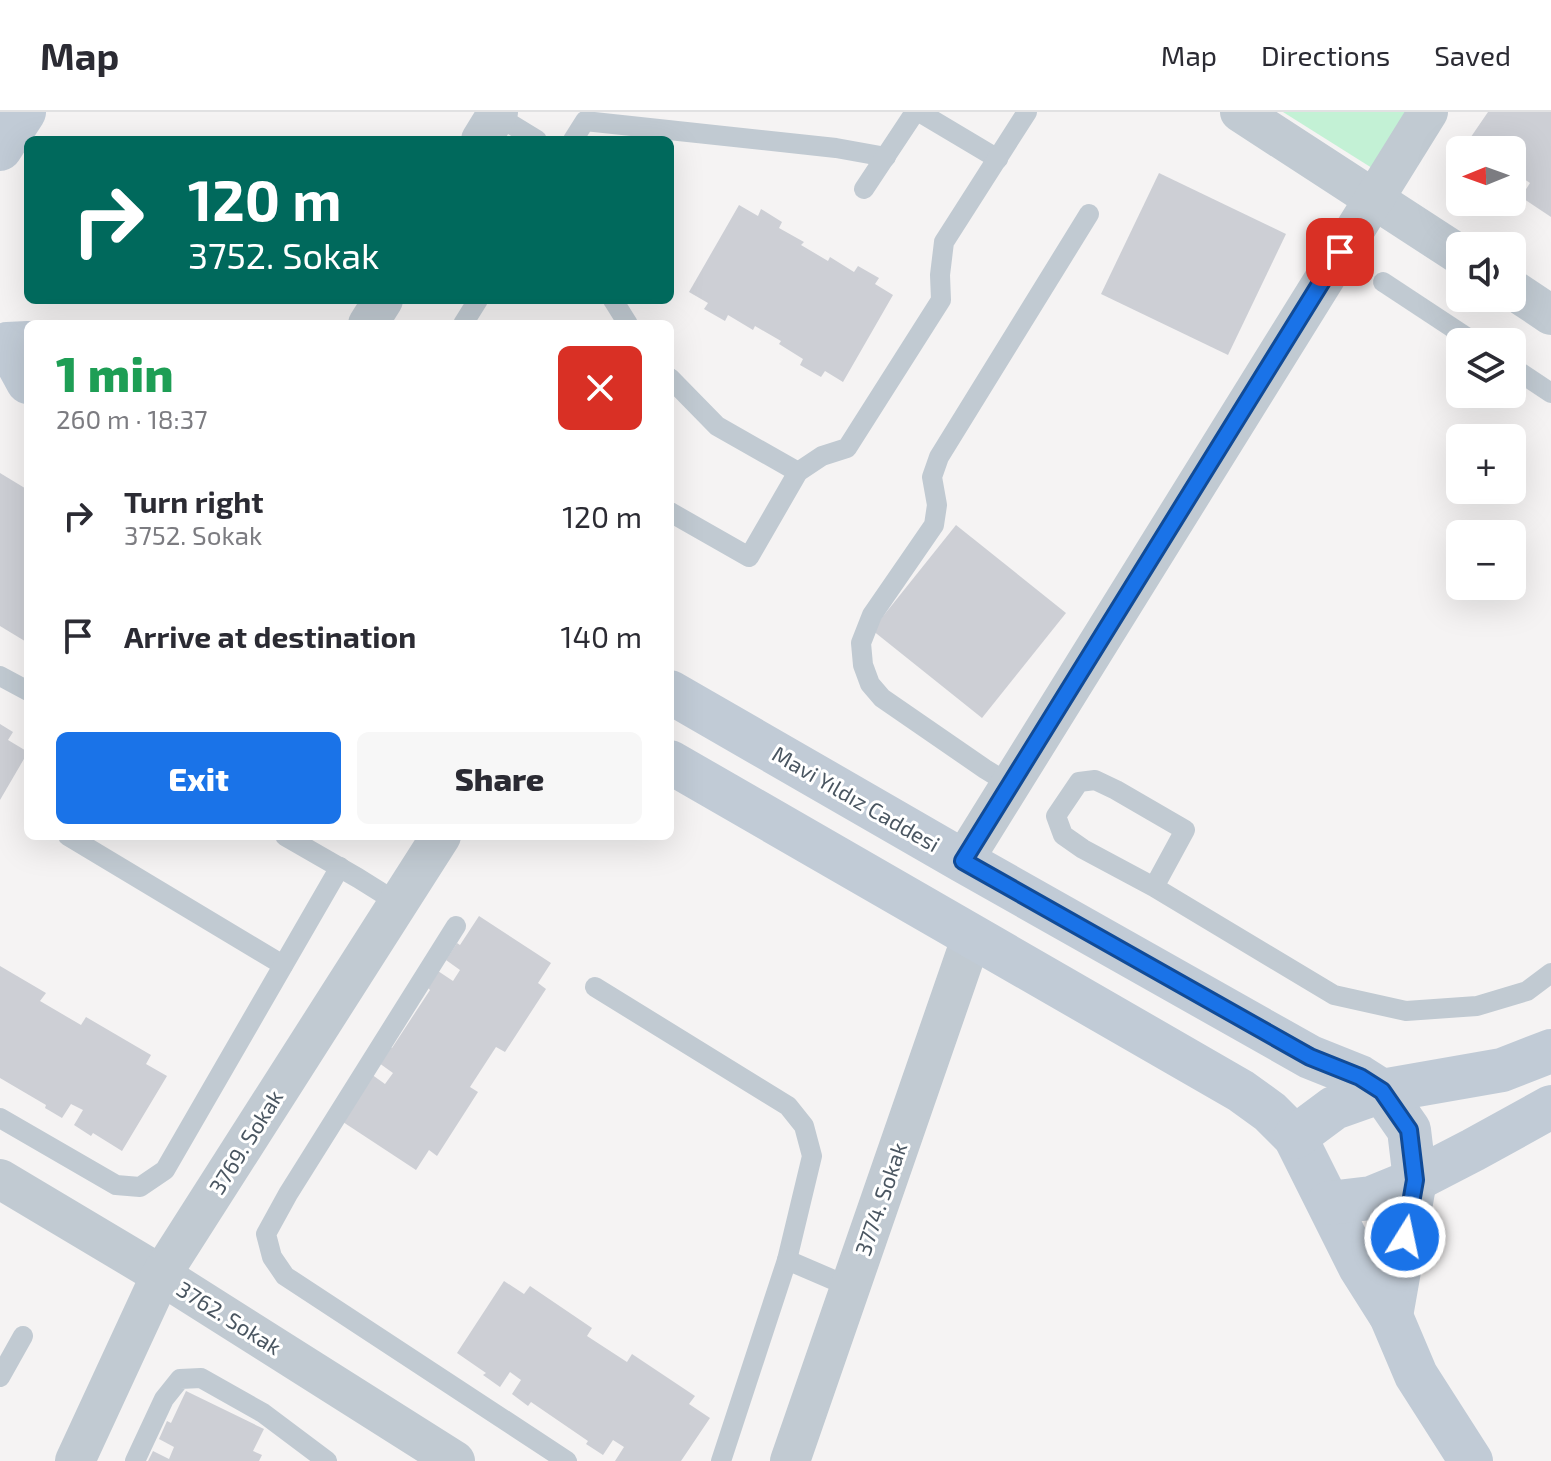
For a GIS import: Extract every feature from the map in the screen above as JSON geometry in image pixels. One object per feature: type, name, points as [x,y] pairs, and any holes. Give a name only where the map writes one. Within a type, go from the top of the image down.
[{"type":"main road","points":[[0,149],[24,112]]},
{"type":"main road","points":[[12,342],[24,372]]},
{"type":"main road","name":"Mavi Yıldız Caddesi","points":[[674,694],[1310,1057],[1360,1077],[1382,1091],[1409,1130],[1415,1180],[1391,1316]]},
{"type":"main road","points":[[674,764],[1241,1091],[1270,1112],[1295,1137],[1360,1267],[1391,1316],[1416,1375],[1471,1461]]},
{"type":"main road","points":[[1295,1137],[1334,1108],[1382,1091],[1502,1070],[1551,1051]]},
{"type":"main road","points":[[1329,1203],[1371,1198],[1415,1180],[1551,1107]]},
{"type":"street","points":[[963,861],[1428,112]]},
{"type":"street","points":[[1246,114],[1446,246]]},
{"type":"street","points":[[1526,298],[1551,315]]},
{"type":"street","name":"3769. Sokak","points":[[75,1461],[161,1275],[438,840]]},
{"type":"street","name":"3774. Sokak","points":[[790,1461],[972,936]]},
{"type":"street","name":"3762. Sokak","points":[[0,1179],[161,1275],[455,1461]]},
{"type":"lane","points":[[864,189],[917,112],[998,159]]},
{"type":"lane","points":[[674,514],[749,557],[798,472],[822,456],[847,448],[941,300],[944,242],[1027,112]]},
{"type":"lane","points":[[576,136],[585,121],[836,148],[886,157]]},
{"type":"lane","points":[[492,122],[527,136]]},
{"type":"lane","points":[[1011,785],[882,698],[870,684],[863,665],[861,643],[872,615],[934,525],[937,505],[932,477],[939,457],[1089,214]]},
{"type":"lane","points":[[1383,282],[1453,328]]},
{"type":"lane","points":[[1526,376],[1551,393]]},
{"type":"lane","points":[[674,382],[717,426],[798,472]]},
{"type":"lane","points":[[0,676],[24,689]]},
{"type":"lane","points":[[1154,887],[1185,830],[1095,780],[1079,782],[1056,816],[1063,835],[1334,995],[1406,1011],[1477,1006],[1527,991],[1551,973]]},
{"type":"lane","points":[[75,840],[283,965]]},
{"type":"lane","points":[[292,840],[398,903]]},
{"type":"lane","points":[[0,1118],[116,1185],[140,1187],[165,1170],[340,867]]},
{"type":"lane","points":[[456,926],[266,1234],[272,1257],[285,1276],[567,1461]]},
{"type":"lane","points":[[595,987],[788,1106],[804,1126],[812,1156],[787,1260],[721,1461]]},
{"type":"lane","points":[[787,1260],[850,1287]]},
{"type":"lane","points":[[0,1377],[23,1336]]},
{"type":"lane","points":[[135,1461],[164,1399],[180,1379],[201,1378],[263,1413],[327,1461]]},
{"type":"green space","points":[[1283,112],[1406,112],[1372,168]]},
{"type":"building","points":[[1488,112],[1551,112],[1551,217],[1526,200],[1526,189],[1530,183],[1526,180],[1526,136],[1472,136]]},
{"type":"building","points":[[1159,173],[1286,234],[1228,355],[1101,294]]},
{"type":"building","points":[[739,205],[758,216],[761,209],[782,222],[779,228],[804,242],[801,245],[828,261],[830,257],[854,272],[858,266],[879,278],[875,284],[893,295],[843,382],[825,371],[821,377],[800,365],[803,359],[755,326],[753,330],[728,315],[725,321],[704,309],[708,303],[689,292]]},
{"type":"building","points":[[0,473],[24,488],[24,641],[0,626]]},
{"type":"building","points":[[956,525],[1066,613],[982,718],[872,630]]},
{"type":"building","points":[[0,724],[13,732],[8,740],[24,750],[24,759],[0,800]]},
{"type":"building","points":[[479,916],[551,963],[538,983],[546,989],[505,1052],[496,1047],[470,1087],[478,1092],[437,1156],[429,1150],[416,1170],[343,1122],[371,1074],[385,1084],[393,1073],[379,1063],[430,990],[428,988],[438,971],[453,981],[460,970],[446,960]]},
{"type":"building","points":[[0,966],[46,993],[40,1001],[81,1025],[86,1017],[151,1055],[146,1064],[167,1076],[122,1151],[74,1125],[83,1110],[71,1104],[62,1118],[0,1078]]},
{"type":"building","points":[[504,1281],[524,1294],[530,1286],[592,1328],[587,1336],[627,1362],[632,1354],[695,1396],[689,1404],[710,1418],[681,1461],[615,1461],[624,1447],[613,1440],[603,1455],[531,1402],[528,1406],[512,1394],[521,1380],[510,1372],[500,1387],[457,1353]]},
{"type":"building","points":[[186,1391],[264,1429],[253,1451],[262,1455],[259,1461],[148,1461],[153,1451],[169,1459],[174,1447],[159,1439],[167,1421],[171,1423]]},
{"type":"route","points":[[1340,252],[963,861],[1310,1057],[1360,1077],[1382,1091],[1409,1130],[1415,1180],[1405,1237]]}]
